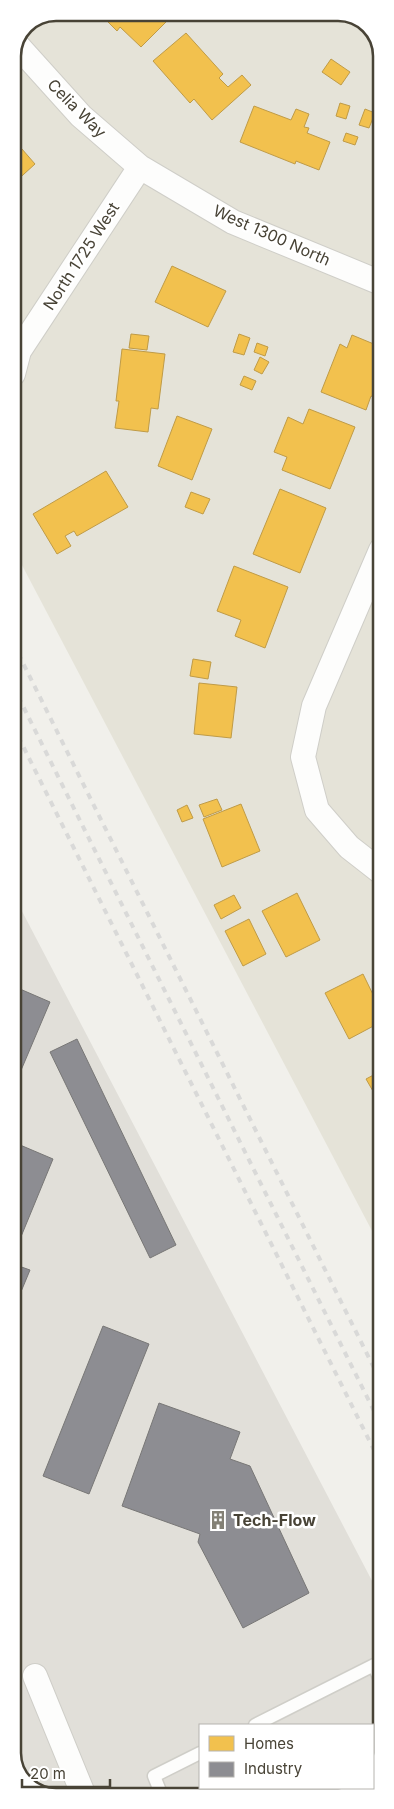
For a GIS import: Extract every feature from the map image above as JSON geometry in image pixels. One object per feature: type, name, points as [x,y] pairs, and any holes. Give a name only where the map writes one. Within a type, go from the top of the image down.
[{"type":"street","name":"Celia Way","points":[[22,50],[81,116],[140,167]]},
{"type":"street","name":"West 1300 North","points":[[140,167],[233,222],[372,279]]},
{"type":"street","name":"North 1725 West","points":[[21,348],[140,167]]},
{"type":"street","points":[[372,570],[314,706],[303,757],[317,810],[349,847],[372,865]]},
{"type":"street","points":[[35,1676],[81,1788]]},
{"type":"lane","points":[[257,1724],[373,1666]]},
{"type":"lane","points":[[159,1788],[154,1776],[199,1754]]},
{"type":"shaded area","points":[[340,21],[351,24],[361,30],[371,45],[373,1232],[21,564],[21,56],[27,37],[37,27],[50,22]]},
{"type":"shaded area","points":[[22,910],[373,1583],[373,1724],[199,1724],[199,1787],[54,1788],[43,1785],[33,1779],[23,1764]]},
{"type":"building: Homes","points":[[107,21],[167,21],[141,47],[120,27],[117,31]]},
{"type":"building: Homes","points":[[186,33],[223,74],[219,78],[228,87],[242,75],[251,85],[212,120],[194,99],[190,103],[153,61]]},
{"type":"building: Homes","points":[[331,59],[350,72],[341,85],[322,72]]},
{"type":"building: Homes","points":[[340,103],[350,106],[346,119],[336,116]]},
{"type":"building: Homes","points":[[254,106],[291,120],[296,109],[309,114],[304,127],[309,128],[307,133],[330,142],[319,170],[296,161],[295,164],[240,142]]},
{"type":"building: Homes","points":[[365,109],[372,112],[372,120],[369,128],[359,125]]},
{"type":"building: Homes","points":[[346,133],[358,137],[355,145],[343,141]]},
{"type":"building: Homes","points":[[21,148],[35,164],[21,177]]},
{"type":"building: Homes","points":[[172,266],[226,291],[208,327],[155,302]]},
{"type":"building: Homes","points":[[131,334],[149,336],[147,350],[129,348]]},
{"type":"building: Homes","points":[[239,334],[250,338],[244,355],[233,352]]},
{"type":"building: Homes","points":[[352,335],[372,343],[372,396],[366,410],[321,392],[340,344],[347,348]]},
{"type":"building: Homes","points":[[257,343],[268,347],[265,356],[254,352]]},
{"type":"building: Homes","points":[[122,349],[165,354],[158,409],[151,408],[148,432],[115,428],[119,401],[116,401]]},
{"type":"building: Homes","points":[[260,357],[269,362],[262,374],[254,370]]},
{"type":"building: Homes","points":[[244,376],[256,381],[252,390],[240,385]]},
{"type":"building: Homes","points":[[309,409],[355,427],[330,489],[282,470],[287,457],[274,452],[288,417],[303,424]]},
{"type":"building: Homes","points":[[177,416],[212,429],[192,480],[158,466]]},
{"type":"building: Homes","points":[[106,471],[128,507],[77,536],[74,531],[65,536],[71,546],[57,554],[33,514]]},
{"type":"building: Homes","points":[[280,489],[326,508],[300,573],[253,554]]},
{"type":"building: Homes","points":[[191,492],[210,499],[203,514],[185,507]]},
{"type":"building: Homes","points":[[234,566],[288,587],[265,648],[235,636],[241,620],[217,611]]},
{"type":"building: Homes","points":[[193,659],[211,662],[208,679],[190,676]]},
{"type":"building: Homes","points":[[199,683],[237,687],[231,738],[194,734]]},
{"type":"building: Homes","points":[[217,799],[222,810],[204,817],[199,805]]},
{"type":"building: Homes","points":[[241,804],[260,851],[222,867],[203,819]]},
{"type":"building: Homes","points":[[187,805],[193,818],[182,822],[177,810]]},
{"type":"building: Homes","points":[[297,893],[320,940],[286,957],[262,911]]},
{"type":"building: Homes","points":[[234,895],[241,908],[221,919],[214,905]]},
{"type":"building: Homes","points":[[249,919],[266,954],[243,966],[225,931]]},
{"type":"building: Homes","points":[[363,974],[373,994],[373,1026],[349,1039],[325,993]]},
{"type":"building: Homes","points":[[373,1075],[373,1090],[366,1079]]},
{"type":"building: Industry","points":[[22,990],[50,1002],[22,1069]]},
{"type":"building: Industry","points":[[77,1039],[176,1245],[150,1258],[50,1052]]},
{"type":"building: Industry","points":[[22,1146],[53,1159],[22,1235]]},
{"type":"building: Industry","points":[[22,1267],[30,1270],[22,1290]]},
{"type":"building: Industry","points":[[103,1326],[149,1344],[89,1494],[43,1476]]},
{"type":"building: Industry","name":"Tech-Flow","points":[[159,1403],[240,1432],[230,1459],[250,1466],[309,1593],[243,1628],[198,1542],[200,1534],[122,1506]]},
{"type":"railway","points":[[21,660],[373,1365]]},
{"type":"railway","points":[[21,703],[373,1409]]},
{"type":"railway","points":[[21,743],[373,1448]]},
{"type":"place","name":"Tech-Flow","points":[[218,1520]]}]
